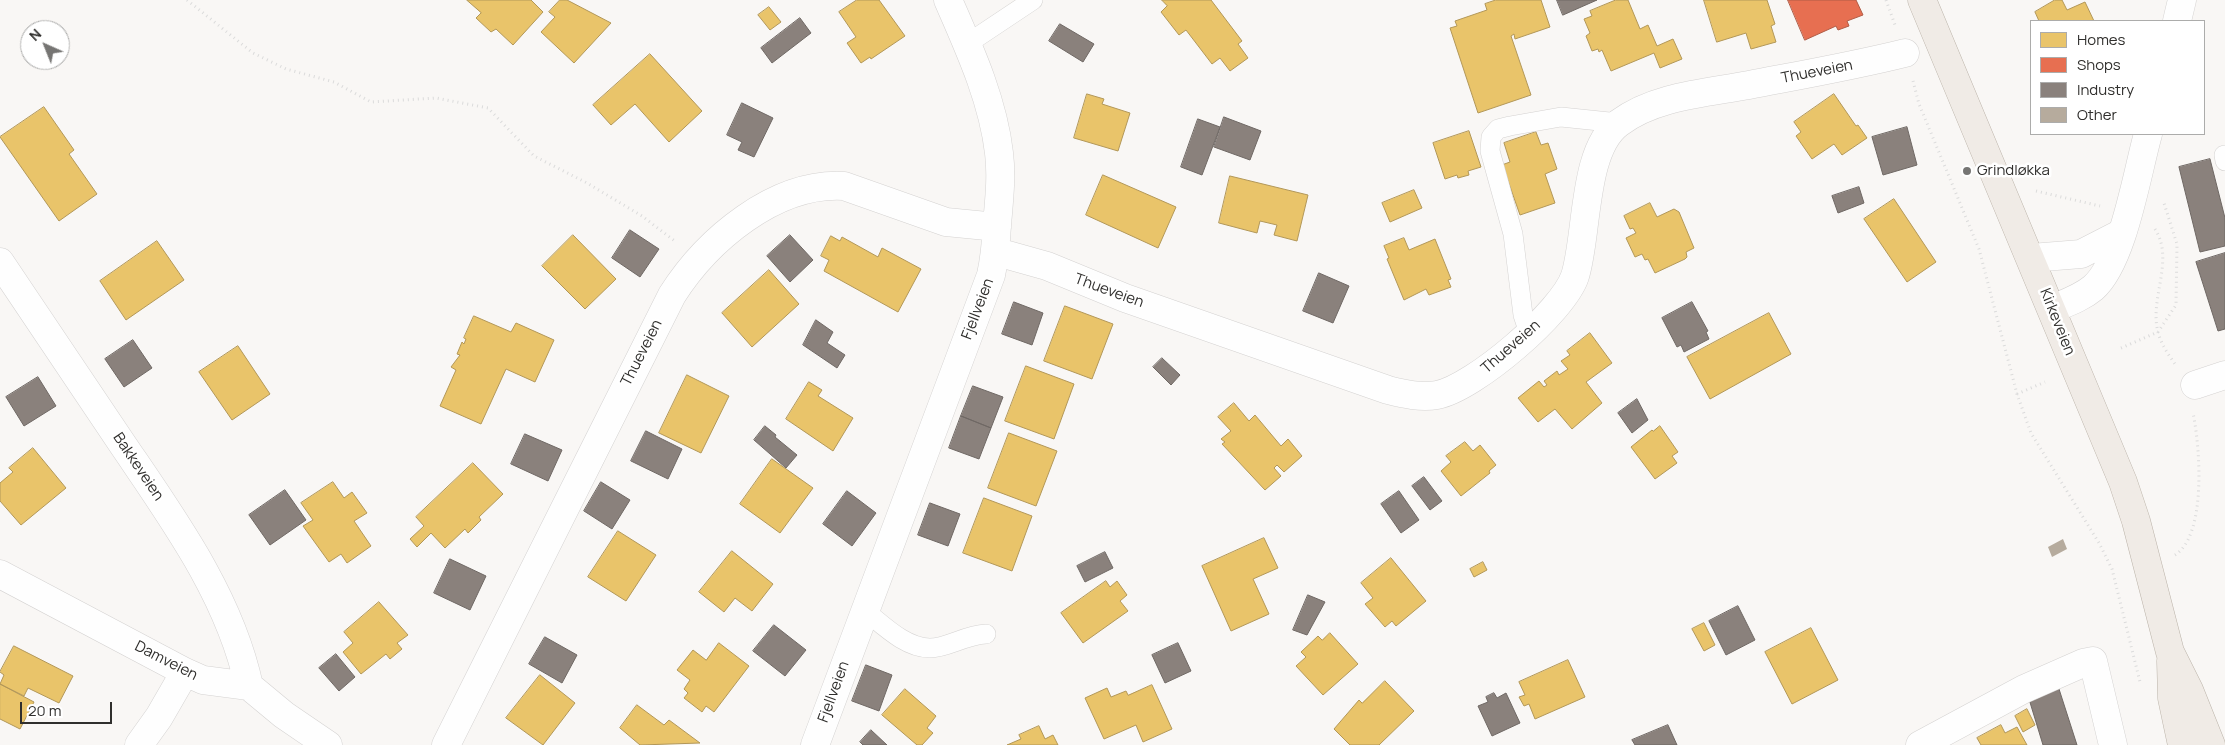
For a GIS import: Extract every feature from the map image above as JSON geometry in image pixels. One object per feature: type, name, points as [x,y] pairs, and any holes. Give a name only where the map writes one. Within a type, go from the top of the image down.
[{"type":"main road","name":"Kirkeveien","points":[[1922,0],[2123,482],[2136,521],[2170,652],[2189,690],[2211,745]]},
{"type":"main road","name":"Kirkeveien","points":[[2170,652],[2172,698],[2182,745]]},
{"type":"street","name":"Fjellveien","points":[[815,745],[991,274],[997,240],[1001,183],[999,153],[976,66],[948,0]]},
{"type":"street","points":[[2177,20],[2182,0]]},
{"type":"street","name":"Thueveien","points":[[446,745],[672,294],[688,270],[721,236],[764,207],[795,192],[831,185],[844,186],[997,240],[1047,266],[1125,298],[1388,390],[1409,395],[1437,395],[1458,387],[1486,371],[1561,302],[1574,279],[1579,260],[1590,178],[1604,140],[1619,123],[1644,109],[1683,97],[1827,71],[1905,53]]},
{"type":"street","points":[[2052,309],[2079,297],[2094,287],[2107,270],[2122,233],[2148,135]]},
{"type":"street","points":[[2031,258],[2081,254],[2122,233]]},
{"type":"street","name":"Bakkeveien","points":[[0,262],[196,556],[233,628],[242,653],[249,686]]},
{"type":"street","points":[[2195,385],[2225,375]]},
{"type":"street","name":"Damveien","points":[[0,574],[185,672],[203,680],[249,686]]},
{"type":"street","points":[[1920,745],[2024,689],[2083,663],[2092,661],[2114,745]]},
{"type":"street","points":[[139,745],[160,717],[185,672]]},
{"type":"street","points":[[249,686],[284,715],[328,745]]},
{"type":"lane","points":[[967,44],[1033,0]]},
{"type":"lane","points":[[1529,333],[1523,315],[1513,234],[1490,151],[1491,137],[1498,129],[1561,117],[1619,123]]},
{"type":"lane","points":[[864,610],[902,639],[931,648],[972,635],[986,634]]},
{"type":"path","points":[[187,0],[253,53],[286,69],[334,82],[371,102],[436,98],[488,108],[534,156],[588,183],[642,216],[671,239],[700,257]]},
{"type":"path","points":[[1905,53],[1919,104],[1979,250],[2017,394],[2031,433],[2099,543],[2112,569],[2140,684]]},
{"type":"path","points":[[2036,191],[2106,208]]},
{"type":"path","points":[[2121,348],[2158,332],[2176,305],[2177,244],[2160,192]]},
{"type":"path","points":[[2017,394],[2045,382]]},
{"type":"building: Homes","points":[[467,0],[531,0],[543,12],[513,45],[496,29],[491,32],[476,18],[481,13]]},
{"type":"building: Homes","points":[[560,0],[567,0],[611,23],[574,63],[541,32],[555,17],[549,12]]},
{"type":"building: Homes","points":[[857,0],[879,0],[905,36],[871,59],[870,57],[861,63],[847,43],[856,37],[839,12]]},
{"type":"building: Homes","points":[[1162,0],[1211,0],[1242,41],[1238,44],[1248,58],[1230,71],[1220,58],[1212,64],[1186,30],[1179,35],[1161,12],[1167,6]]},
{"type":"building: Homes","points":[[1496,0],[1541,0],[1550,27],[1515,39],[1514,34],[1511,36],[1531,95],[1478,113],[1450,28],[1457,26],[1455,21],[1487,10],[1485,4]]},
{"type":"building: Homes","points":[[1616,0],[1628,0],[1640,29],[1648,25],[1657,46],[1673,39],[1682,59],[1660,68],[1654,53],[1611,71],[1602,50],[1599,52],[1598,49],[1592,51],[1586,36],[1590,33],[1584,19],[1592,16],[1590,11]]},
{"type":"building: Homes","points":[[1704,0],[1767,0],[1775,24],[1771,26],[1776,42],[1751,49],[1746,33],[1717,42]]},
{"type":"building: Homes","points":[[2055,0],[2062,0],[2067,10],[2085,2],[2094,20],[2039,20],[2035,12]]},
{"type":"building: Homes","points":[[769,7],[781,22],[770,30],[758,15]]},
{"type":"building: Homes","points":[[650,54],[702,111],[669,142],[635,104],[611,125],[593,105]]},
{"type":"building: Homes","points":[[1087,94],[1104,99],[1102,104],[1130,113],[1118,151],[1074,138]]},
{"type":"building: Homes","points":[[1834,94],[1856,126],[1858,125],[1867,138],[1842,155],[1834,144],[1812,159],[1796,136],[1801,132],[1794,122]]},
{"type":"building: Homes","points":[[44,107],[74,150],[69,154],[97,194],[59,221],[0,137]]},
{"type":"building: Homes","points":[[1469,131],[1481,167],[1468,171],[1469,175],[1458,178],[1457,175],[1445,179],[1433,143]]},
{"type":"building: Homes","points":[[1536,132],[1541,145],[1548,143],[1557,169],[1545,174],[1555,203],[1520,215],[1507,178],[1499,166],[1510,162],[1504,143]]},
{"type":"building: Homes","points":[[1103,175],[1176,207],[1158,248],[1086,215]]},
{"type":"building: Homes","points":[[1230,176],[1308,195],[1297,241],[1274,235],[1277,225],[1260,221],[1257,233],[1219,223]]},
{"type":"building: Homes","points":[[1414,190],[1422,208],[1390,222],[1382,203]]},
{"type":"building: Homes","points":[[1894,199],[1936,262],[1907,282],[1864,219]]},
{"type":"building: Homes","points":[[1650,203],[1657,217],[1674,209],[1679,212],[1694,248],[1686,252],[1687,257],[1685,259],[1655,273],[1648,259],[1645,260],[1642,254],[1635,257],[1626,238],[1636,233],[1633,228],[1630,229],[1624,216]]},
{"type":"building: Homes","points":[[573,235],[616,279],[585,309],[542,266]]},
{"type":"building: Homes","points":[[831,236],[840,241],[842,237],[878,257],[882,248],[921,269],[898,312],[824,271],[829,260],[821,256]]},
{"type":"building: Homes","points":[[1404,238],[1409,250],[1435,239],[1451,279],[1448,280],[1451,287],[1429,295],[1426,289],[1404,300],[1387,259],[1389,258],[1384,246]]},
{"type":"building: Homes","points":[[157,241],[184,280],[126,320],[100,281]]},
{"type":"building: Homes","points":[[769,270],[799,304],[752,347],[722,313]]},
{"type":"building: Homes","points":[[1065,306],[1113,324],[1092,379],[1044,361]]},
{"type":"building: Homes","points":[[1769,313],[1791,354],[1710,399],[1687,357]]},
{"type":"building: Homes","points":[[474,316],[511,332],[516,323],[554,340],[535,382],[506,369],[481,424],[440,406],[456,370],[451,367],[460,355],[457,354],[462,342],[464,344],[466,339],[464,338]]},
{"type":"building: Homes","points":[[1590,333],[1612,363],[1586,382],[1602,403],[1572,429],[1555,409],[1538,422],[1518,398],[1539,381],[1544,387],[1547,385],[1544,381],[1557,371],[1559,375],[1568,369],[1561,361],[1570,355],[1567,351]]},
{"type":"building: Homes","points":[[238,346],[270,394],[232,420],[199,372]]},
{"type":"building: Homes","points":[[1026,366],[1074,384],[1054,439],[1005,421]]},
{"type":"building: Homes","points":[[687,375],[729,396],[701,453],[659,433]]},
{"type":"building: Homes","points":[[809,382],[822,390],[818,396],[853,418],[833,451],[786,419]]},
{"type":"building: Homes","points":[[1234,403],[1249,421],[1255,415],[1281,446],[1288,439],[1302,456],[1284,472],[1277,465],[1274,468],[1281,476],[1265,490],[1222,444],[1225,442],[1221,439],[1231,431],[1218,417]]},
{"type":"building: Homes","points":[[1660,426],[1678,452],[1672,456],[1677,463],[1655,479],[1631,447]]},
{"type":"building: Homes","points":[[1009,433],[1057,451],[1036,506],[988,488]]},
{"type":"building: Homes","points":[[1465,442],[1473,451],[1480,445],[1496,465],[1489,471],[1490,473],[1461,496],[1441,471],[1451,462],[1446,456]]},
{"type":"building: Homes","points":[[33,448],[66,488],[21,525],[0,501],[0,483],[13,472],[9,468]]},
{"type":"building: Homes","points":[[772,459],[813,488],[780,533],[740,504]]},
{"type":"building: Homes","points":[[473,463],[503,494],[479,517],[481,520],[468,533],[465,529],[445,548],[431,533],[417,547],[410,539],[424,526],[416,517]]},
{"type":"building: Homes","points":[[333,482],[344,498],[352,492],[367,513],[354,521],[371,546],[347,563],[341,554],[329,562],[303,526],[313,520],[301,503]]},
{"type":"building: Homes","points":[[984,498],[1032,516],[1012,571],[963,553]]},
{"type":"building: Homes","points":[[618,531],[656,555],[626,601],[588,577]]},
{"type":"building: Homes","points":[[1264,538],[1278,568],[1253,579],[1269,614],[1231,631],[1202,566]]},
{"type":"building: Homes","points":[[732,551],[773,584],[752,611],[735,598],[724,612],[699,592]]},
{"type":"building: Homes","points":[[1391,558],[1426,601],[1396,626],[1392,621],[1385,627],[1365,604],[1373,598],[1361,583]]},
{"type":"building: Homes","points":[[1483,562],[1487,570],[1474,577],[1470,569]]},
{"type":"building: Homes","points":[[1106,581],[1110,587],[1117,581],[1127,595],[1120,601],[1128,611],[1083,643],[1061,613]]},
{"type":"building: Homes","points":[[379,602],[408,635],[397,643],[402,649],[390,659],[386,654],[361,674],[343,652],[353,643],[344,632]]},
{"type":"building: Homes","points":[[1704,623],[1715,645],[1704,651],[1692,629]]},
{"type":"building: Homes","points":[[1811,628],[1838,680],[1792,704],[1765,652]]},
{"type":"building: Homes","points":[[1330,633],[1358,664],[1323,695],[1296,666],[1306,657],[1301,652],[1318,636],[1322,640]]},
{"type":"building: Homes","points":[[719,643],[749,666],[714,712],[706,706],[702,712],[684,698],[688,693],[684,689],[690,680],[677,670],[693,650],[706,660]]},
{"type":"building: Homes","points":[[14,646],[73,676],[59,703],[28,688],[24,696],[0,684],[4,675],[0,672]]},
{"type":"building: Homes","points":[[1568,660],[1585,697],[1535,719],[1529,704],[1524,706],[1519,697],[1525,695],[1519,682]]},
{"type":"building: Homes","points":[[540,675],[575,703],[543,745],[506,718]]},
{"type":"building: Homes","points":[[1385,681],[1414,711],[1379,745],[1350,745],[1334,729],[1359,700],[1362,703]]},
{"type":"building: Homes","points":[[0,684],[34,702],[20,729],[0,719]]},
{"type":"building: Homes","points":[[1152,685],[1172,729],[1143,742],[1136,725],[1104,739],[1085,698],[1107,688],[1111,697],[1126,691],[1128,695]]},
{"type":"building: Homes","points":[[905,689],[936,716],[927,728],[933,733],[922,745],[917,745],[882,715]]},
{"type":"building: Homes","points":[[637,705],[664,725],[669,720],[700,743],[640,745],[620,728]]},
{"type":"building: Homes","points":[[2027,709],[2035,725],[2023,732],[2015,716]]},
{"type":"building: Homes","points":[[2001,725],[2005,733],[2017,727],[2027,745],[1981,745],[1977,738]]},
{"type":"building: Homes","points":[[1039,726],[1045,739],[1053,735],[1058,745],[1007,745],[1021,739],[1019,735]]},
{"type":"building: Shops","points":[[1788,0],[1856,0],[1863,15],[1847,21],[1849,26],[1838,30],[1836,26],[1805,40]]},
{"type":"building: Industry","points":[[1557,0],[1597,0],[1563,15]]},
{"type":"building: Industry","points":[[800,18],[811,33],[772,63],[761,48]]},
{"type":"building: Industry","points":[[1060,24],[1094,44],[1083,62],[1049,41]]},
{"type":"building: Industry","points":[[742,103],[773,118],[754,157],[738,150],[742,142],[727,135]]},
{"type":"building: Industry","points":[[1224,117],[1261,131],[1250,160],[1214,147]]},
{"type":"building: Industry","points":[[1198,119],[1220,127],[1202,175],[1181,167]]},
{"type":"building: Industry","points":[[1907,127],[1917,165],[1883,175],[1872,137]]},
{"type":"building: Industry","points":[[2210,159],[2225,218],[2225,246],[2200,252],[2179,167]]},
{"type":"building: Industry","points":[[1859,187],[1864,203],[1838,213],[1832,196]]},
{"type":"building: Industry","points":[[630,230],[659,249],[640,277],[612,258]]},
{"type":"building: Industry","points":[[790,235],[813,260],[790,282],[767,256]]},
{"type":"building: Industry","points":[[2225,253],[2225,329],[2218,331],[2196,262]]},
{"type":"building: Industry","points":[[1319,273],[1349,286],[1333,323],[1303,311]]},
{"type":"building: Industry","points":[[1014,302],[1043,313],[1032,345],[1002,334]]},
{"type":"building: Industry","points":[[1692,302],[1708,331],[1706,332],[1709,339],[1684,352],[1681,345],[1677,347],[1662,318]]},
{"type":"building: Industry","points":[[816,320],[833,332],[827,343],[845,355],[837,368],[803,345]]},
{"type":"building: Industry","points":[[133,340],[152,368],[124,387],[105,359]]},
{"type":"building: Industry","points":[[1162,358],[1180,375],[1171,385],[1153,367]]},
{"type":"building: Industry","points":[[38,377],[56,406],[24,426],[6,397]]},
{"type":"building: Industry","points":[[973,386],[1003,397],[991,428],[961,416]]},
{"type":"building: Industry","points":[[1637,399],[1648,420],[1632,433],[1618,413]]},
{"type":"building: Industry","points":[[961,416],[991,428],[979,459],[949,448]]},
{"type":"building: Industry","points":[[765,426],[797,455],[786,468],[754,440]]},
{"type":"building: Industry","points":[[646,431],[682,449],[668,479],[631,461]]},
{"type":"building: Industry","points":[[525,434],[562,450],[548,481],[511,464]]},
{"type":"building: Industry","points":[[1424,477],[1442,501],[1430,510],[1412,486]]},
{"type":"building: Industry","points":[[601,482],[630,500],[612,529],[584,511]]},
{"type":"building: Industry","points":[[285,490],[306,520],[270,545],[249,515]]},
{"type":"building: Industry","points":[[847,491],[876,513],[852,546],[823,524]]},
{"type":"building: Industry","points":[[1399,491],[1419,520],[1401,533],[1381,504]]},
{"type":"building: Industry","points":[[930,503],[960,514],[948,546],[918,535]]},
{"type":"building: Industry","points":[[1105,552],[1113,568],[1085,582],[1077,566]]},
{"type":"building: Industry","points":[[450,559],[486,576],[470,610],[434,593]]},
{"type":"building: Industry","points":[[1308,595],[1325,602],[1307,635],[1293,630]]},
{"type":"building: Industry","points":[[1738,606],[1755,640],[1726,655],[1709,621]]},
{"type":"building: Industry","points":[[774,625],[806,650],[785,676],[753,651]]},
{"type":"building: Industry","points":[[545,637],[577,655],[562,683],[529,664]]},
{"type":"building: Industry","points":[[1178,643],[1191,671],[1165,683],[1152,655]]},
{"type":"building: Industry","points":[[336,654],[355,677],[339,691],[319,668]]},
{"type":"building: Industry","points":[[866,665],[892,675],[879,711],[852,701]]},
{"type":"building: Industry","points":[[2059,689],[2077,745],[2043,745],[2029,699]]},
{"type":"building: Industry","points":[[1494,693],[1497,698],[1506,693],[1520,723],[1492,736],[1478,706],[1488,702],[1486,697]]},
{"type":"building: Industry","points":[[1668,725],[1677,745],[1635,745],[1632,740]]},
{"type":"building: Industry","points":[[871,730],[887,745],[863,745],[860,742]]},
{"type":"building: Other","points":[[2063,539],[2067,549],[2052,557],[2048,547]]},
{"type":"place","name":"Grindløkka","points":[[1967,171]]}]
